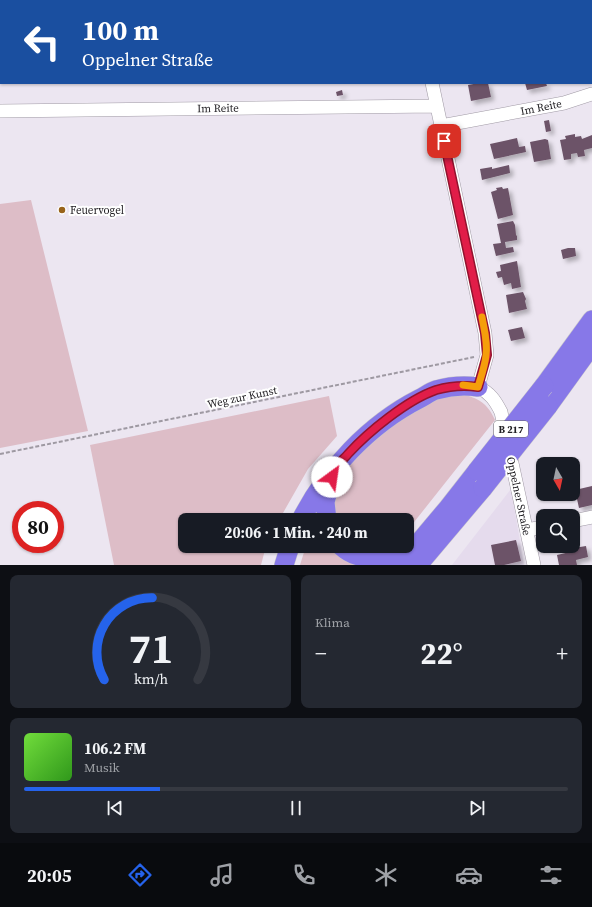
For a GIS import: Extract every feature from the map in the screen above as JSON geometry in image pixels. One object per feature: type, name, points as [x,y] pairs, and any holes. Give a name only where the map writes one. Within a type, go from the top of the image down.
[{"type":"highway","name":"B 217","points":[[418,565],[592,320]]},
{"type":"highway","name":"B 217","points":[[400,565],[448,508],[480,479],[548,406],[592,345]]},
{"type":"highway","points":[[305,513],[316,494],[336,467],[370,432],[409,404],[434,391],[457,386],[478,387]]},
{"type":"highway","points":[[326,513],[327,494],[336,467]]},
{"type":"highway","points":[[414,537],[448,508]]},
{"type":"highway","points":[[284,565],[288,553]]},
{"type":"highway","points":[[352,553],[370,558],[386,556],[392,553]]},
{"type":"street","points":[[432,84],[485,333],[487,355],[478,387]]},
{"type":"street","name":"Im Reite","points":[[441,126],[564,103],[592,94]]},
{"type":"street","name":"Im Reite","points":[[0,111],[437,106]]},
{"type":"street","name":"Oppelner Straße","points":[[478,387],[488,392],[495,400],[501,412],[534,565]]},
{"type":"street","points":[[580,520],[592,517]]},
{"type":"street","points":[[527,530],[536,528]]},
{"type":"path","name":"Weg zur Kunst","points":[[0,454],[487,355]]},
{"type":"shaded area","points":[[31,200],[88,431],[0,448],[0,204]]},
{"type":"shaded area","points":[[461,394],[482,402],[495,420],[414,522],[414,513],[336,513],[334,507],[340,475],[368,443],[428,401]]},
{"type":"shaded area","points":[[329,396],[337,436],[308,469],[283,513],[178,513],[178,553],[264,553],[261,565],[114,565],[90,445]]},
{"type":"shaded area","points":[[511,489],[524,565],[452,565]]},
{"type":"shaded area","points":[[304,553],[342,553],[358,565],[300,565]]},
{"type":"building","points":[[488,84],[491,97],[471,101],[468,85]]},
{"type":"building","points":[[525,84],[546,84],[547,86],[527,90]]},
{"type":"building","points":[[342,90],[343,95],[337,96],[336,92]]},
{"type":"building","points":[[549,120],[551,131],[546,132],[544,121]]},
{"type":"building","points":[[575,134],[575,137],[581,136],[582,139],[592,135],[592,148],[584,150],[585,156],[578,157],[577,153],[571,154],[571,159],[564,160],[560,140],[566,139],[565,136]]},
{"type":"building","points":[[517,138],[519,147],[525,146],[526,152],[494,159],[490,144]]},
{"type":"building","points":[[545,139],[548,140],[551,159],[534,162],[530,142]]},
{"type":"building","points":[[509,165],[510,173],[482,180],[480,169],[492,167],[492,169]]},
{"type":"building","points":[[502,187],[503,189],[508,188],[513,215],[498,219],[491,192],[497,190],[496,188]]},
{"type":"building","points":[[513,221],[517,240],[505,242],[506,248],[513,247],[514,252],[496,256],[493,244],[501,243],[497,224]]},
{"type":"building","points":[[575,248],[576,256],[563,259],[561,250]]},
{"type":"building","points":[[517,261],[521,287],[512,289],[511,283],[504,285],[502,277],[498,278],[496,272],[501,271],[500,265]]},
{"type":"building","points":[[523,292],[526,299],[527,309],[509,313],[506,295]]},
{"type":"building","points":[[522,327],[525,338],[511,341],[508,330]]},
{"type":"building","points":[[592,486],[592,505],[579,508],[577,501],[580,501],[580,489]]},
{"type":"building","points":[[516,540],[521,561],[504,565],[495,565],[491,545]]},
{"type":"building","points":[[586,546],[588,557],[576,560],[577,565],[559,565],[557,555],[566,553],[580,553],[580,547]]},
{"type":"slow traffic","points":[[463,385],[478,387],[483,370],[487,355],[482,317]]},
{"type":"place","name":"Feuervogel","points":[[62,210]]},
{"type":"route","points":[[332,477],[336,467],[352,449],[370,432],[409,404],[434,391],[446,388],[467,385],[478,387],[487,355],[485,333],[444,141]]}]
